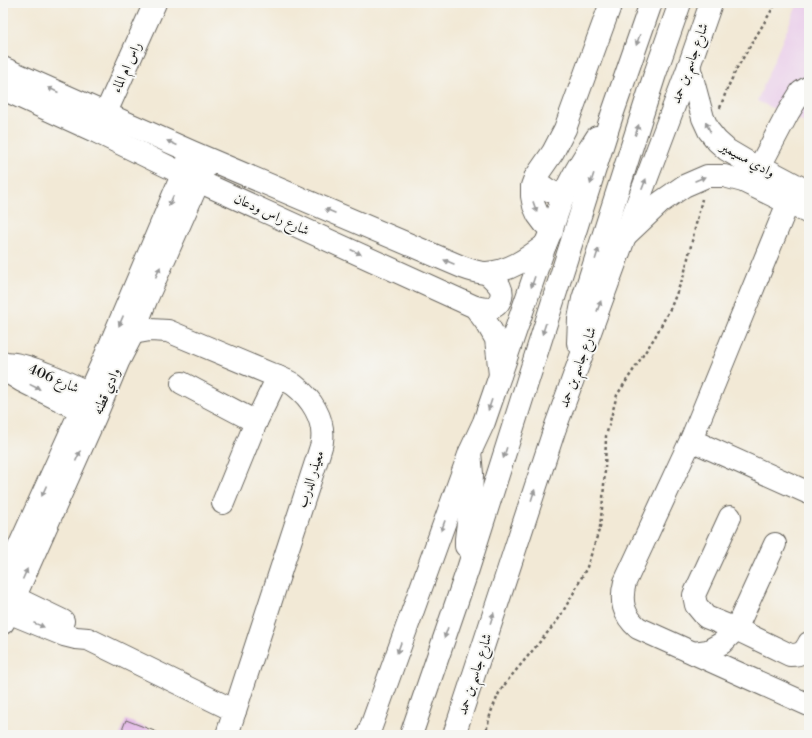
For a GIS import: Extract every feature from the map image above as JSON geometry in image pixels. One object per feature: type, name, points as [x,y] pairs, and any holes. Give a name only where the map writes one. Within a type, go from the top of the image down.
[{"type":"street","name":"راس ام الماء","points":[[101,123],[155,3]]},
{"type":"street","points":[[549,238],[544,223],[534,206],[532,186],[534,178],[553,152],[565,129],[611,3]]},
{"type":"street","points":[[411,735],[468,569],[612,115],[651,3]]},
{"type":"street","points":[[580,360],[578,332],[583,299],[655,74],[680,3]]},
{"type":"street","name":"شارع جاسم بن حمد","points":[[454,735],[554,431],[710,3]]},
{"type":"street","name":"وادي مسيمير","points":[[688,66],[703,118],[717,142],[727,150],[749,163],[760,166],[809,192]]},
{"type":"street","name":"شارع راس ودعان","points":[[3,68],[101,123],[191,177],[475,307],[496,339],[500,374]]},
{"type":"street","points":[[760,166],[801,92],[809,87]]},
{"type":"street","name":"شارع راس ودعان","points":[[3,89],[200,156],[476,272],[487,273],[508,268],[521,262],[549,238]]},
{"type":"street","points":[[368,735],[470,452],[484,422],[569,183],[584,156],[612,115]]},
{"type":"street","name":"وادي قطنه","points":[[6,603],[92,405],[106,357],[200,156]]},
{"type":"street","name":"وادي مسيمير","points":[[625,236],[661,202],[684,186],[707,176],[724,176],[743,181],[809,213]]},
{"type":"street","name":"وادي قطنه","points":[[92,405],[118,362],[133,333],[191,177]]},
{"type":"street","points":[[534,178],[544,188],[564,196]]},
{"type":"street","points":[[788,204],[691,440],[625,582],[622,599],[627,615],[638,628],[809,705]]},
{"type":"street","points":[[475,307],[486,309],[491,308],[496,306],[501,297],[499,286],[487,273]]},
{"type":"street","name":"معيذر الدرب","points":[[146,300],[154,317],[168,331]]},
{"type":"street","name":"معيذر الدرب","points":[[133,333],[150,330],[168,331],[278,377],[294,385],[307,398],[317,411],[321,420],[323,430],[322,441],[227,735]]},
{"type":"street","name":"شارع 406","points":[[3,363],[27,366],[92,405]]},
{"type":"street","name":"شارع 406","points":[[3,366],[22,381],[92,405]]},
{"type":"street","points":[[223,503],[256,422],[278,377]]},
{"type":"street","points":[[182,383],[256,422]]},
{"type":"street","points":[[691,440],[809,493]]},
{"type":"street","points":[[468,569],[466,539],[471,498],[472,474],[470,452]]},
{"type":"street","points":[[730,517],[694,595],[696,605],[706,617],[736,629],[790,655],[797,655],[806,650],[809,643]]},
{"type":"street","points":[[694,653],[708,651],[722,643],[736,629],[775,544]]},
{"type":"street","points":[[6,603],[76,628],[88,639],[235,711]]},
{"type":"path","points":[[719,112],[727,89],[737,68],[776,3]]},
{"type":"path","points":[[485,735],[491,712],[499,693],[558,620],[574,594],[587,566],[600,527],[605,470],[606,436],[617,395],[655,337],[671,306],[684,274],[697,225],[707,176]]},
{"type":"shaded area","points":[[798,3],[809,3],[809,125],[757,101]]},
{"type":"building","points":[[126,720],[157,732],[159,735],[120,735]]}]
